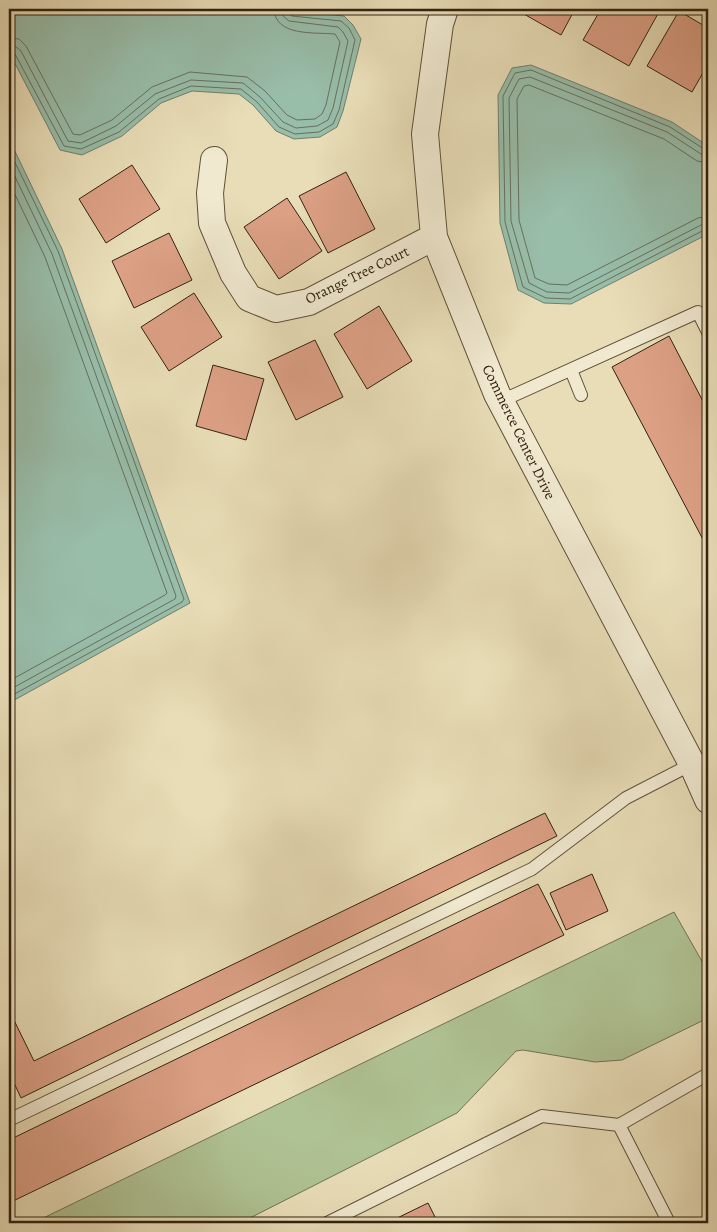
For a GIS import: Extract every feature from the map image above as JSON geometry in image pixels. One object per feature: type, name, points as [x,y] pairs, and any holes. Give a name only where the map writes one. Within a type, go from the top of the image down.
[{"type":"street","name":"Commerce Center Drive","points":[[445,9],[440,24],[425,134],[434,237],[501,401],[700,761],[708,800]]},
{"type":"street","name":"Orange Tree Court","points":[[214,160],[210,193],[212,223],[222,248],[233,273],[249,298],[276,309],[309,302],[434,237]]},
{"type":"lane","points":[[501,401],[698,312],[708,332]]},
{"type":"lane","points":[[571,370],[582,395]]},
{"type":"lane","points":[[9,1120],[532,869],[626,798],[700,761]]},
{"type":"lane","points":[[327,1223],[542,1116],[618,1125],[708,1074]]},
{"type":"lane","points":[[618,1125],[669,1223]]},
{"type":"shaded area","points":[[674,912],[708,972],[708,1018],[622,1060],[595,1062],[523,1050],[516,1051],[457,1113],[240,1223],[33,1223]]},
{"type":"water","points":[[9,9],[268,9],[344,16],[353,25],[361,39],[343,111],[337,127],[320,137],[294,139],[276,131],[253,105],[239,94],[192,91],[161,103],[122,136],[82,155],[60,150],[9,52]]},
{"type":"water","points":[[531,65],[672,122],[708,146],[708,234],[571,304],[544,303],[518,290],[500,223],[498,95],[512,68]]},
{"type":"water","points":[[9,139],[62,249],[190,603],[9,703]]},
{"type":"building","points":[[515,9],[575,9],[561,35]]},
{"type":"building","points":[[601,9],[660,10],[629,66],[583,40]]},
{"type":"building","points":[[679,11],[708,28],[708,64],[692,92],[647,66]]},
{"type":"building","points":[[132,165],[160,209],[106,243],[79,199]]},
{"type":"building","points":[[346,172],[375,229],[328,253],[299,196]]},
{"type":"building","points":[[287,198],[322,251],[279,279],[244,227]]},
{"type":"building","points":[[169,233],[192,280],[134,308],[112,261]]},
{"type":"building","points":[[194,293],[222,337],[169,371],[141,327]]},
{"type":"building","points":[[379,306],[412,361],[367,389],[334,334]]},
{"type":"building","points":[[669,336],[708,411],[708,549],[612,367]]},
{"type":"building","points":[[315,340],[343,397],[296,420],[268,362]]},
{"type":"building","points":[[213,365],[264,379],[246,440],[196,426]]},
{"type":"building","points":[[545,813],[557,836],[21,1098],[9,1072],[9,1010],[34,1061]]},
{"type":"building","points":[[592,874],[608,911],[566,930],[550,893]]},
{"type":"building","points":[[538,884],[564,935],[9,1203],[9,1140]]},
{"type":"building","points":[[428,1203],[438,1223],[387,1223]]}]
